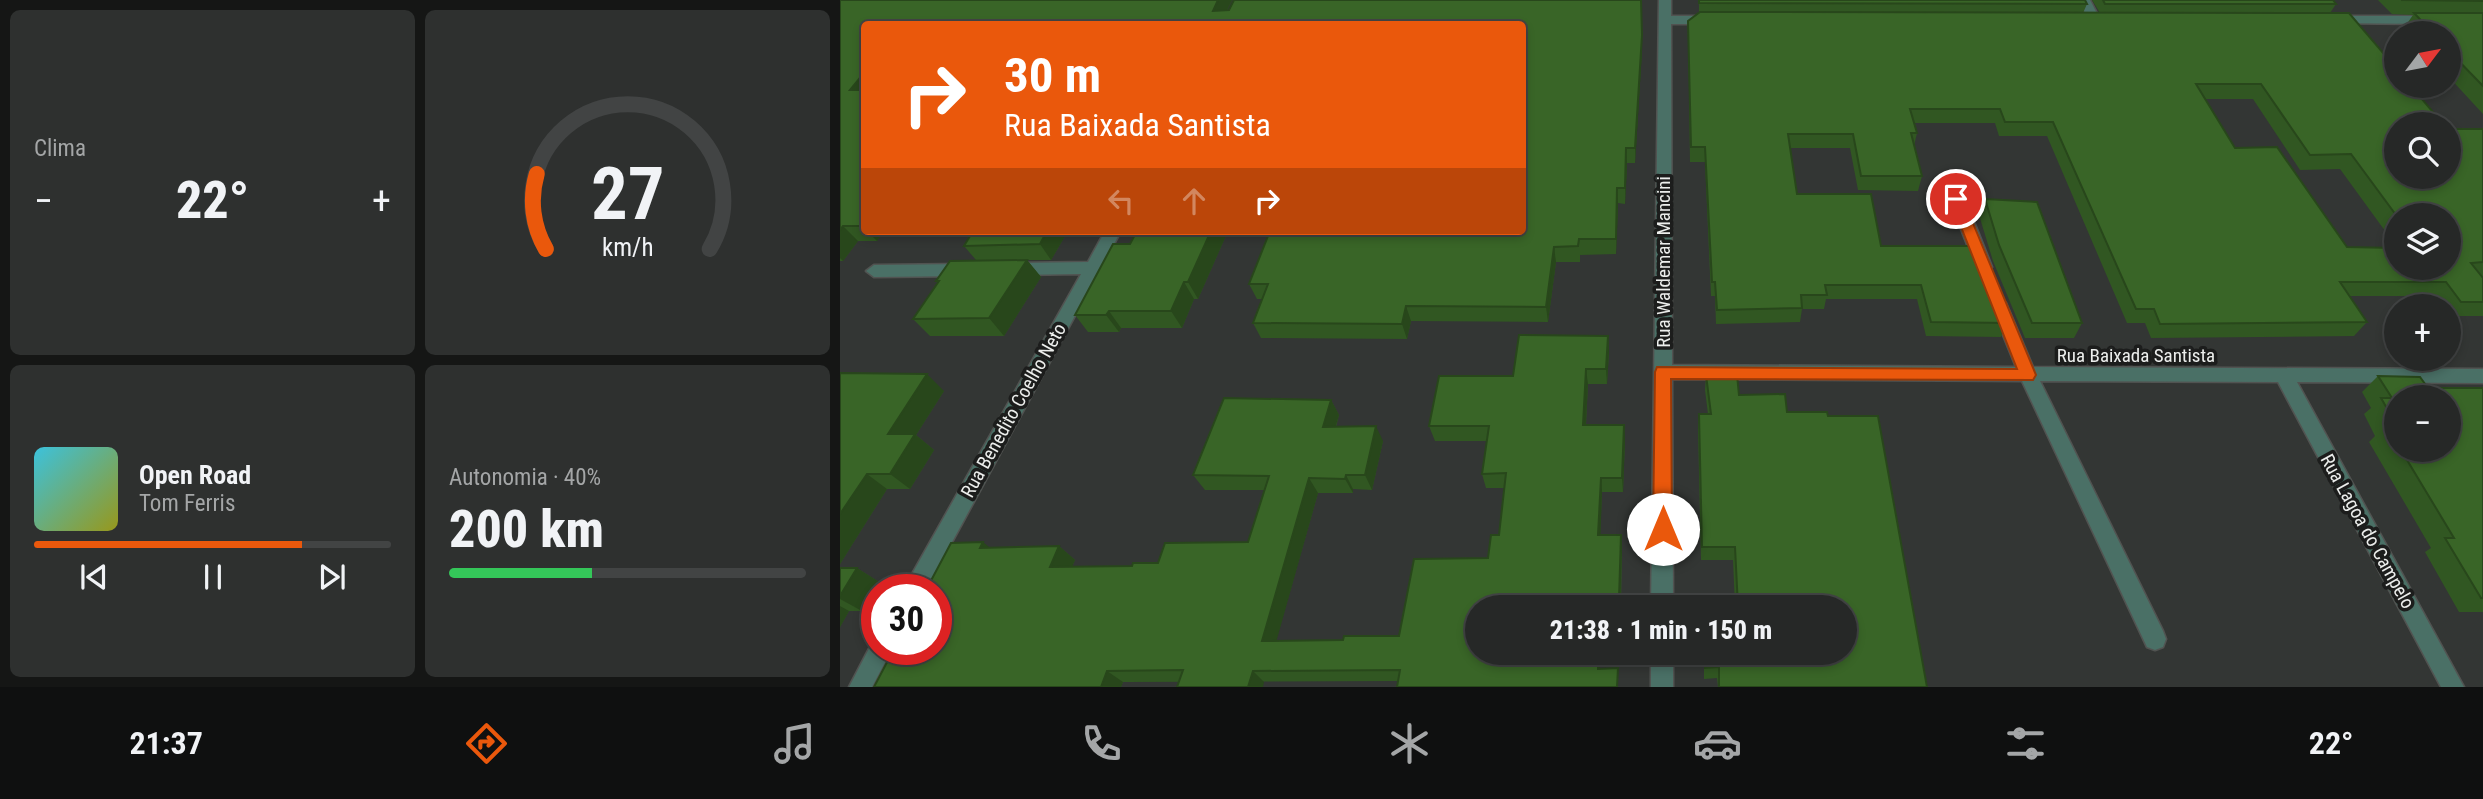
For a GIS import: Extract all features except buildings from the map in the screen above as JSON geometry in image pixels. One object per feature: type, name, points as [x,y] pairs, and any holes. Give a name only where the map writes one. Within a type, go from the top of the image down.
[{"type":"street","name":"Rua Waldemar Mancini","points":[[1662,595],[1665,0]]},
{"type":"street","points":[[2081,21],[2101,21],[2084,0]]},
{"type":"street","points":[[1664,20],[1734,20]]},
{"type":"street","points":[[2325,20],[2444,20]]},
{"type":"street","points":[[1956,199],[2028,375],[2155,639]]},
{"type":"street","name":"Rua Benedito Coelho Neto","points":[[923,574],[1111,235]]},
{"type":"street","points":[[874,271],[1092,268]]},
{"type":"street","name":"Rua Baixada Santista","points":[[1663,372],[2483,376]]},
{"type":"street","name":"Rua Lagoa do Campelo","points":[[2284,376],[2453,687]]},
{"type":"street","points":[[860,687],[872,665]]},
{"type":"street","points":[[1662,665],[1662,687]]},
{"type":"route","points":[[1663,529],[1663,372],[2028,375],[1956,199]]}]
